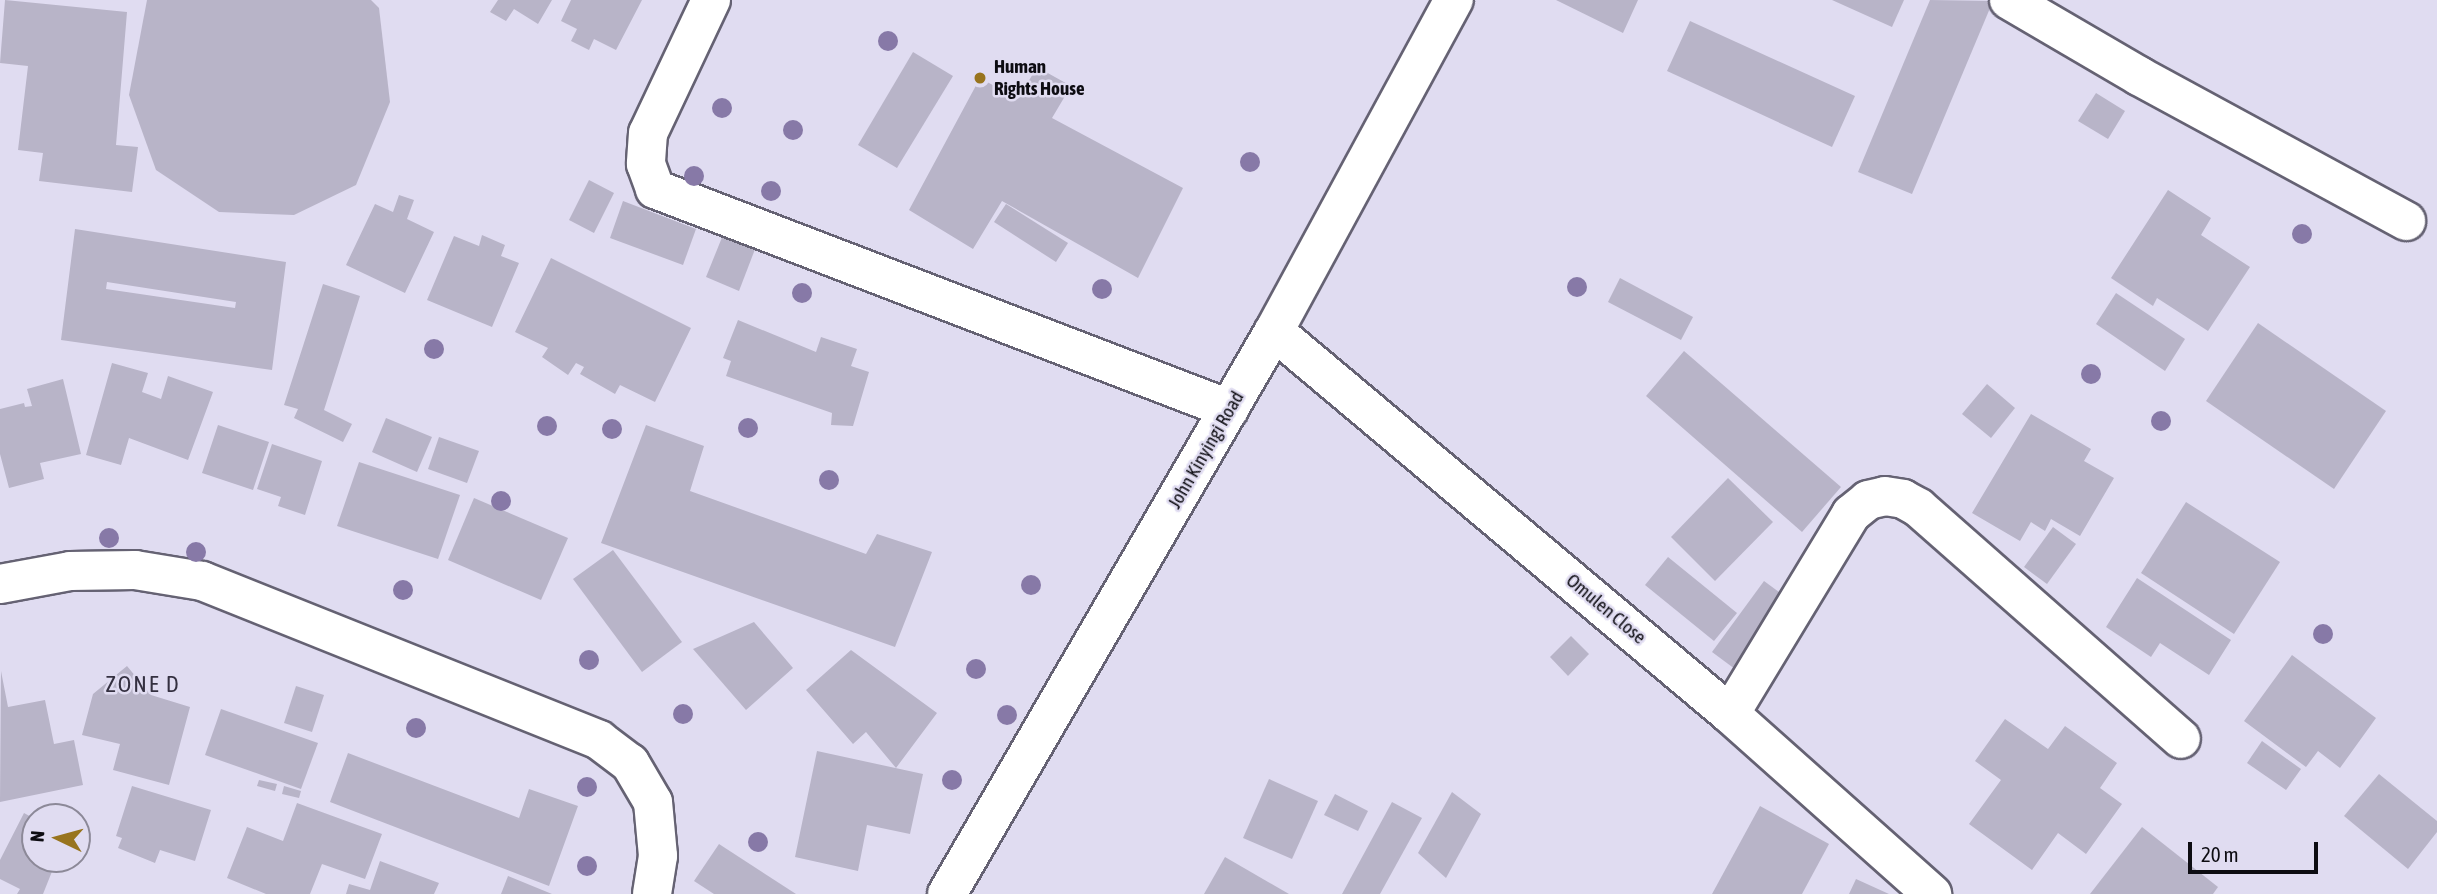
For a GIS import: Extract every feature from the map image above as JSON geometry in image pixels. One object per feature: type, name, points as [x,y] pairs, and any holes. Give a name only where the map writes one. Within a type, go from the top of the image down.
[{"type":"street","points":[[711,0],[648,133],[646,164],[655,189],[1229,409]]},
{"type":"street","name":"John Kinyingi Road","points":[[947,894],[1274,331],[1454,0]]},
{"type":"street","points":[[2009,0],[2139,76],[2406,221]]},
{"type":"street","name":"Omulen Close","points":[[1274,331],[1730,714],[1932,894]]},
{"type":"street","points":[[1730,714],[1851,514],[1868,500],[1885,496],[1903,499],[1919,508],[2181,739]]},
{"type":"street","points":[[0,584],[71,570],[135,570],[202,581],[599,740],[630,763],[653,803],[658,856],[652,894]]},
{"type":"building","points":[[5,0],[127,12],[116,145],[138,147],[132,192],[39,181],[43,153],[18,150],[28,66],[0,63]]},
{"type":"building","points":[[147,0],[371,0],[379,8],[390,102],[356,185],[294,215],[219,212],[156,170],[129,95]]},
{"type":"building","points":[[498,0],[552,0],[538,24],[514,9],[506,21],[490,12]]},
{"type":"building","points":[[571,0],[642,0],[616,50],[594,39],[589,50],[571,41],[577,29],[561,21]]},
{"type":"building","points":[[1556,0],[1638,0],[1623,33]]},
{"type":"building","points":[[1832,0],[1904,0],[1892,27]]},
{"type":"building","points":[[1930,0],[1993,1],[1912,194],[1858,172]]},
{"type":"building","points":[[1690,21],[1855,96],[1832,147],[1667,71]]},
{"type":"building","points":[[913,52],[953,76],[897,168],[858,145]]},
{"type":"building","points":[[1037,67],[1071,86],[1052,118],[1183,188],[1138,278],[1002,201],[973,249],[909,210],[980,78],[1018,99]]},
{"type":"building","points":[[2096,93],[2125,111],[2108,139],[2078,121]]},
{"type":"building","points":[[589,180],[614,193],[594,233],[569,220]]},
{"type":"building","points":[[2168,190],[2211,218],[2201,235],[2250,267],[2208,331],[2157,298],[2153,306],[2111,278]]},
{"type":"building","points":[[399,195],[414,200],[407,219],[434,232],[405,293],[346,265],[375,204],[393,212]]},
{"type":"building","points":[[623,201],[696,229],[683,265],[610,238]]},
{"type":"building","points":[[1006,204],[1068,243],[1056,262],[994,222]]},
{"type":"building","points":[[75,229],[286,262],[272,370],[61,340]],"holes":[[[107,282],[236,302],[235,308],[106,289]]]},
{"type":"building","points":[[725,230],[757,244],[739,291],[706,277]]},
{"type":"building","points":[[482,235],[505,245],[501,256],[519,263],[492,327],[427,300],[454,236],[479,246]]},
{"type":"building","points":[[551,258],[691,328],[655,402],[620,385],[615,394],[580,374],[584,367],[576,363],[568,375],[542,357],[548,348],[515,332]]},
{"type":"building","points":[[1620,278],[1693,317],[1681,340],[1608,302]]},
{"type":"building","points":[[323,284],[360,296],[324,410],[352,424],[343,442],[294,418],[298,409],[284,405]]},
{"type":"building","points":[[2116,293],[2185,339],[2165,371],[2096,324]]},
{"type":"building","points":[[738,320],[816,352],[821,337],[857,349],[851,366],[869,372],[853,426],[831,425],[832,413],[726,376],[731,361],[723,358]]},
{"type":"building","points":[[2258,323],[2386,411],[2334,489],[2206,401]]},
{"type":"building","points":[[1684,351],[1841,487],[1802,532],[1646,396]]},
{"type":"building","points":[[112,363],[148,373],[142,392],[161,399],[168,376],[213,392],[188,460],[129,438],[121,465],[86,455]]},
{"type":"building","points":[[63,379],[81,454],[40,463],[44,479],[9,488],[0,454],[0,409],[24,403],[25,407],[32,406],[27,389]]},
{"type":"building","points":[[1987,384],[2015,408],[1991,438],[1962,414]]},
{"type":"building","points":[[2031,414],[2091,449],[2084,461],[2114,478],[2080,536],[2051,519],[2045,531],[2031,522],[2020,541],[1972,513]]},
{"type":"building","points":[[386,418],[432,437],[417,472],[372,452]]},
{"type":"building","points":[[218,425],[269,442],[253,490],[202,473]]},
{"type":"building","points":[[646,425],[704,446],[690,491],[866,554],[877,534],[932,552],[895,647],[601,543]]},
{"type":"building","points":[[439,437],[479,451],[467,483],[428,469]]},
{"type":"building","points":[[272,444],[322,461],[305,515],[278,506],[281,497],[257,489]]},
{"type":"building","points":[[359,462],[460,495],[438,559],[337,526]]},
{"type":"building","points":[[1728,478],[1773,522],[1715,581],[1671,537]]},
{"type":"building","points":[[474,498],[568,538],[541,600],[448,560]]},
{"type":"building","points":[[2186,502],[2280,562],[2234,634],[2141,573]]},
{"type":"building","points":[[2053,527],[2076,544],[2047,584],[2024,567]]},
{"type":"building","points":[[613,550],[682,642],[642,672],[573,579]]},
{"type":"building","points":[[1668,557],[1737,613],[1714,641],[1645,585]]},
{"type":"building","points":[[2137,578],[2231,640],[2209,675],[2160,643],[2151,657],[2106,627]]},
{"type":"building","points":[[1764,581],[1791,601],[1739,672],[1712,652]]},
{"type":"building","points":[[754,622],[793,668],[746,710],[693,649]]},
{"type":"building","points":[[1571,636],[1589,654],[1568,676],[1550,657]]},
{"type":"building","points":[[851,650],[937,713],[896,768],[866,732],[853,744],[806,690]]},
{"type":"building","points":[[2292,655],[2376,718],[2340,768],[2318,751],[2306,767],[2244,721]]},
{"type":"building","points":[[127,666],[151,695],[190,707],[169,785],[113,770],[120,744],[82,735],[93,694]]},
{"type":"building","points":[[1,671],[8,707],[45,700],[54,744],[74,740],[83,785],[0,802]]},
{"type":"building","points":[[296,686],[324,695],[312,732],[284,723]]},
{"type":"building","points":[[221,709],[318,743],[301,789],[205,755]]},
{"type":"building","points":[[2005,719],[2048,749],[2065,726],[2117,763],[2100,788],[2122,804],[2086,854],[2058,833],[2032,870],[1969,824],[2001,780],[1975,761]]},
{"type":"building","points":[[2262,741],[2301,769],[2286,790],[2247,763]]},
{"type":"building","points":[[817,751],[923,774],[910,834],[867,825],[858,871],[795,857]]},
{"type":"building","points":[[348,753],[519,818],[529,789],[578,806],[549,886],[330,802]]},
{"type":"building","points":[[2379,774],[2437,821],[2437,832],[2408,869],[2344,816]]},
{"type":"building","points":[[1269,779],[1318,801],[1292,859],[1243,838]]},
{"type":"building","points":[[259,780],[277,784],[275,791],[257,786]]},
{"type":"building","points":[[132,786],[211,810],[195,861],[160,850],[155,863],[118,848],[122,838],[116,836]]},
{"type":"building","points":[[284,786],[301,791],[299,798],[282,794]]},
{"type":"building","points":[[1452,792],[1481,814],[1446,878],[1418,853]]},
{"type":"building","points":[[1335,794],[1368,811],[1358,831],[1324,815]]},
{"type":"building","points":[[1392,802],[1422,818],[1380,894],[1342,894]]},
{"type":"building","points":[[297,803],[382,834],[365,879],[322,864],[310,894],[266,894],[227,878],[247,827],[283,841]]},
{"type":"building","points":[[1760,806],[1829,844],[1802,894],[1712,894]]},
{"type":"building","points":[[21,819],[21,873],[51,873],[43,894],[17,894],[20,889],[0,879],[0,860]]},
{"type":"building","points":[[2142,827],[2218,887],[2213,894],[2090,894]]},
{"type":"building","points":[[719,844],[796,894],[714,894],[694,881]]},
{"type":"building","points":[[1225,857],[1289,894],[1204,894]]},
{"type":"building","points":[[380,861],[439,883],[434,894],[346,894],[349,884],[370,890]]},
{"type":"building","points":[[508,876],[552,894],[501,894]]},
{"type":"building","points":[[1856,879],[1889,894],[1849,894]]},
{"type":"place","name":"Human Rights House","points":[[980,78]]},
{"type":"district","name":"ZONE D","points":[[143,684]]}]
